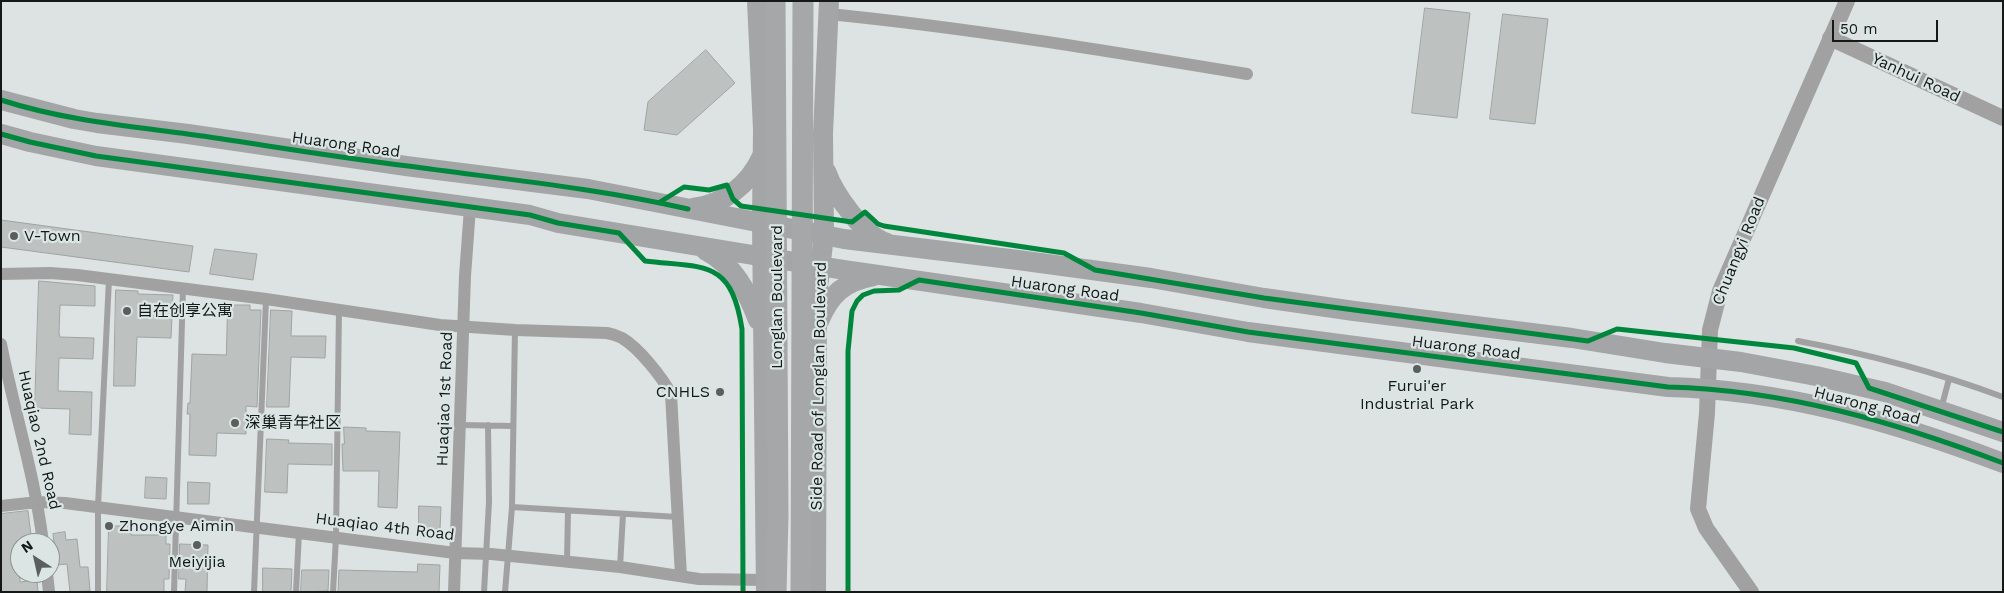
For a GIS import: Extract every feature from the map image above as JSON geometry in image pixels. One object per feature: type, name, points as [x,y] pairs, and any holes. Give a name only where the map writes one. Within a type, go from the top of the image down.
[{"type":"highway","name":"Longlan Boulevard","points":[[769,588],[778,487],[775,1]]},
{"type":"highway","name":"Longlan Boulevard","points":[[801,592],[803,1]]},
{"type":"main road","points":[[757,1],[763,129],[762,326],[769,588]]},
{"type":"main road","name":"Side Road of Longlan Boulevard","points":[[816,592],[818,323],[820,266],[824,235],[823,134],[829,7]]},
{"type":"main road","name":"Huarong Road","points":[[1,100],[65,117],[97,123],[588,189],[824,235],[1151,278],[1264,298],[1354,311],[1572,338],[1665,353],[1710,358],[1852,384],[1885,392],[2003,432]]},
{"type":"main road","points":[[763,129],[774,151],[783,156],[795,158],[805,156],[814,150],[823,134]]},
{"type":"main road","name":"Huarong Road","points":[[1,134],[96,156],[530,215],[558,223],[820,266],[1142,313],[1286,337],[1668,387],[1708,388],[1791,399],[1922,434],[2003,464]]},
{"type":"main road","points":[[688,208],[711,204],[738,190],[749,178],[763,152]]},
{"type":"main road","points":[[824,165],[838,194],[863,226],[875,237],[894,245]]},
{"type":"main road","points":[[697,246],[714,254],[740,279],[762,326]]},
{"type":"main road","points":[[762,326],[768,312],[779,305],[790,304],[811,313],[818,323],[830,298],[840,289],[862,278],[879,275]]},
{"type":"street","name":"Chuangyi Road","points":[[1751,592],[1706,528],[1698,509],[1708,388],[1710,330],[1720,291],[1847,1]]},
{"type":"street","points":[[829,7],[1247,74]]},
{"type":"street","name":"Yanhui Road","points":[[1830,38],[2003,118]]},
{"type":"street","name":"Huaqiao 1st Road","points":[[454,592],[465,276],[470,208]]},
{"type":"street","points":[[1,274],[50,273],[109,279],[339,309],[440,325],[607,333],[621,337],[632,346],[665,383],[671,394],[682,576]]},
{"type":"street","name":"Huaqiao 2nd Road","points":[[1,344],[13,403],[38,502],[42,533]]},
{"type":"street","name":"Huaqiao 4th Road","points":[[1,506],[38,502],[98,506],[257,528],[455,552],[508,555],[620,567],[769,588]]},
{"type":"lane","points":[[98,592],[98,506],[109,279]]},
{"type":"lane","points":[[174,592],[183,288]]},
{"type":"lane","points":[[254,592],[266,299]]},
{"type":"lane","points":[[333,592],[336,537],[339,309]]},
{"type":"lane","points":[[505,592],[512,507],[514,330]]},
{"type":"lane","points":[[1798,340],[1846,349],[1889,360],[2003,397]]},
{"type":"lane","points":[[1940,410],[1949,379]]},
{"type":"lane","points":[[461,425],[513,426]]},
{"type":"lane","points":[[484,592],[490,493],[488,425]]},
{"type":"lane","points":[[512,507],[678,517]]},
{"type":"lane","points":[[567,561],[568,510]]},
{"type":"lane","points":[[620,567],[623,514]]},
{"type":"lane","points":[[296,592],[299,532]]},
{"type":"building","points":[[1425,8],[1470,13],[1457,118],[1412,113]]},
{"type":"building","points":[[1503,14],[1548,19],[1535,124],[1490,119]]},
{"type":"building","points":[[706,50],[735,83],[677,135],[644,130],[648,102]]},
{"type":"building","points":[[1,220],[193,246],[189,272],[1,247]]},
{"type":"building","points":[[215,249],[257,254],[253,280],[210,274]]},
{"type":"building","points":[[39,281],[95,286],[95,306],[60,305],[59,333],[60,337],[94,338],[93,359],[59,358],[58,391],[92,392],[91,435],[69,434],[70,409],[35,408]]},
{"type":"building","points":[[116,290],[138,291],[138,294],[173,295],[171,338],[137,337],[135,386],[114,386]]},
{"type":"building","points":[[228,305],[250,305],[250,310],[261,310],[257,407],[246,406],[246,434],[217,433],[216,456],[189,455],[190,414],[187,414],[188,403],[190,403],[192,354],[226,355]]},
{"type":"building","points":[[271,310],[292,311],[291,336],[326,336],[325,358],[291,357],[289,407],[267,407]]},
{"type":"building","points":[[344,427],[366,428],[366,431],[400,432],[397,508],[378,507],[379,471],[343,471],[342,444],[344,444]]},
{"type":"building","points":[[267,439],[289,440],[288,443],[332,444],[332,465],[288,464],[287,493],[265,492]]},
{"type":"building","points":[[146,477],[167,478],[166,499],[145,498]]},
{"type":"building","points":[[188,482],[210,483],[209,504],[188,504]]},
{"type":"building","points":[[419,506],[441,507],[440,529],[419,529]]},
{"type":"building","points":[[28,511],[31,533],[10,533],[10,583],[37,583],[38,592],[1,592],[1,514]]},
{"type":"building","points":[[109,526],[131,526],[131,535],[166,535],[166,544],[170,544],[169,579],[164,579],[164,592],[107,592]]},
{"type":"building","points":[[65,532],[66,540],[77,539],[80,567],[88,567],[90,591],[70,592],[67,564],[60,565],[59,533]]},
{"type":"building","points":[[180,544],[208,545],[207,592],[185,592],[186,579],[179,579]]},
{"type":"building","points":[[418,564],[440,565],[439,592],[338,592],[339,570],[417,572]]},
{"type":"building","points":[[263,568],[292,569],[291,592],[263,592]]},
{"type":"building","points":[[302,570],[329,570],[328,591],[301,592]]},
{"type":"cycle path","points":[[1,100],[52,114],[79,119],[358,160],[619,195],[688,209]]},
{"type":"cycle path","points":[[1,134],[96,156],[530,215],[558,223],[619,233],[645,261],[699,267],[712,271],[731,290],[742,329],[743,592]]},
{"type":"cycle path","points":[[660,202],[684,187],[709,190],[727,185],[733,199],[741,206],[852,222],[865,212],[878,224],[884,226],[1064,253],[1095,270],[1264,298],[1588,341],[1617,329],[1794,348],[1856,363],[1869,388],[2003,432]]},
{"type":"cycle path","points":[[848,592],[848,351],[852,311],[857,301],[863,295],[874,291],[899,290],[919,280],[1141,313],[1248,332],[1668,387],[1712,389],[1755,394],[1839,411],[1880,422],[1922,434],[2003,463]]},
{"type":"place","name":"V-Town","points":[[14,236]]},
{"type":"place","name":"自在创享公寓","points":[[127,311]]},
{"type":"place","name":"Furui'er Industrial Park","points":[[1417,369]]},
{"type":"place","name":"CNHLS","points":[[720,392]]},
{"type":"place","name":"深巢青年社区","points":[[235,423]]},
{"type":"place","name":"Zhongye Aimin","points":[[109,526]]},
{"type":"place","name":"Meiyijia","points":[[197,545]]}]
